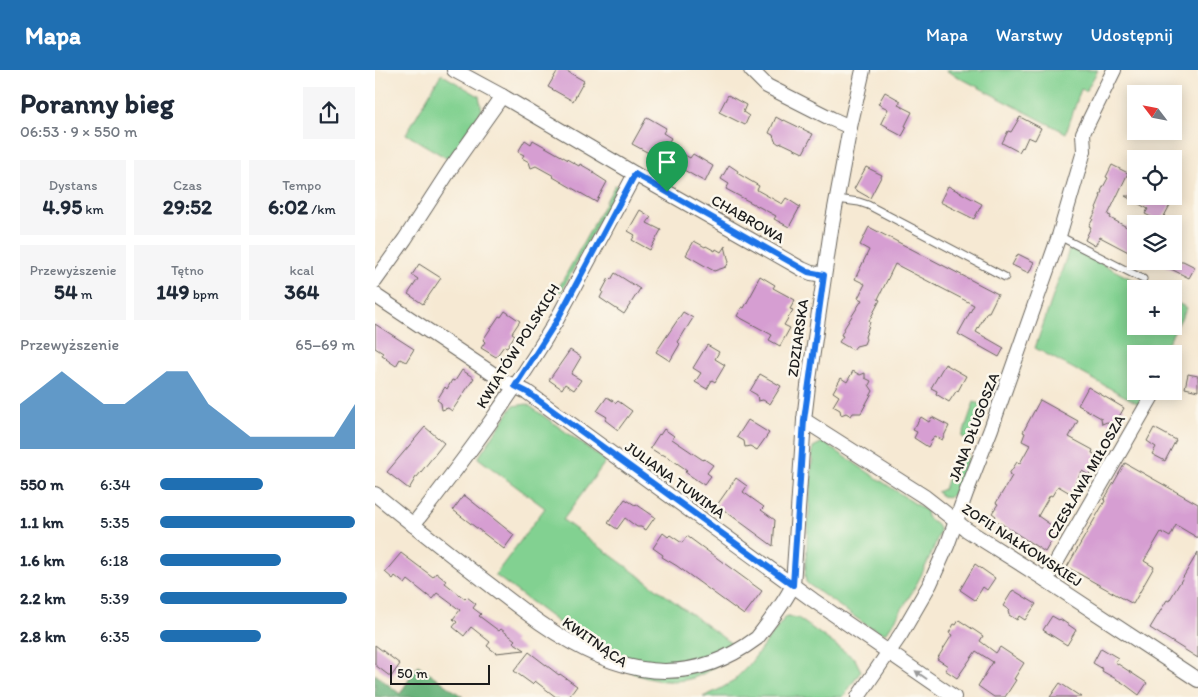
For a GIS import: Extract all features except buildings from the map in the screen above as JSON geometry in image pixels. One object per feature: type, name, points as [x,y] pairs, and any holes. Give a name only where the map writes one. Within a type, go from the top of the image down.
[{"type":"street","name":"CHABROWA","points":[[454,70],[808,272],[824,275]]},
{"type":"street","points":[[751,70],[767,86],[850,127]]},
{"type":"street","name":"ZDZIARSKA","points":[[793,585],[804,420],[824,275],[850,127],[863,70]]},
{"type":"street","name":"JANA DŁUGOSZA","points":[[858,697],[901,634],[930,584],[947,546],[991,430],[1059,236],[1084,151],[1083,133],[1114,70]]},
{"type":"street","points":[[375,281],[502,96]]},
{"type":"street","name":"KWIATÓW POLSKICH","points":[[413,525],[469,452],[515,386],[556,322],[635,174]]},
{"type":"street","name":"JULIANA TUWIMA","points":[[375,294],[505,382],[527,392],[793,585],[954,697]]},
{"type":"street","name":"CZESŁAWA MIŁOSZA","points":[[1046,580],[1150,400]]},
{"type":"street","name":"ZOFII NAŁKOWSKIEJ","points":[[804,420],[925,497],[956,522],[1198,680]]},
{"type":"street","name":"KWITNĄCA","points":[[375,494],[548,630],[609,674]]},
{"type":"street","points":[[729,670],[745,654],[781,607],[793,585]]},
{"type":"lane","points":[[837,199],[867,205],[1005,277]]},
{"type":"lane","points":[[1059,236],[1143,279]]},
{"type":"green space","points":[[945,70],[1098,70],[1086,91],[1081,89],[1066,133]]},
{"type":"green space","points":[[441,74],[479,96],[482,110],[448,159],[406,134]]},
{"type":"green space","points":[[615,185],[618,186],[561,292],[557,291]]},
{"type":"green space","points":[[1070,247],[1133,280],[1127,280],[1127,335],[1172,335],[1166,345],[1127,345],[1127,397],[1035,348]]},
{"type":"green space","points":[[1182,305],[1187,308],[1182,317]]},
{"type":"green space","points":[[1132,400],[1144,400],[1141,405]]},
{"type":"green space","points":[[974,402],[988,407],[975,442],[962,437]]},
{"type":"green space","points":[[527,404],[606,461],[563,520],[736,647],[711,669],[693,678],[678,681],[655,680],[633,673],[597,651],[495,575],[545,508],[478,458],[513,406]]},
{"type":"green space","points":[[823,442],[926,511],[927,517],[937,525],[940,531],[930,558],[917,583],[885,633],[873,627],[872,629],[806,582],[813,447]]},
{"type":"green space","points":[[957,452],[969,456],[952,495],[946,498],[937,492],[944,489]]},
{"type":"green space","points":[[786,616],[798,618],[855,659],[861,671],[843,697],[703,697],[736,680]]},
{"type":"green space","points":[[418,665],[463,697],[375,697],[375,674],[400,694]]},
{"type":"route","points":[[635,174],[667,192],[808,272],[824,275],[804,420],[793,585],[527,392],[515,386],[556,322],[635,174]]}]
